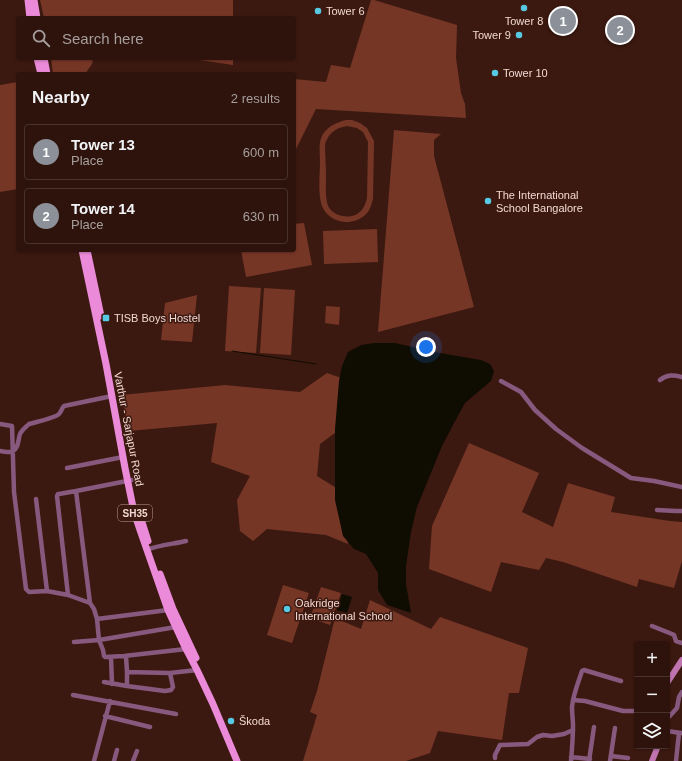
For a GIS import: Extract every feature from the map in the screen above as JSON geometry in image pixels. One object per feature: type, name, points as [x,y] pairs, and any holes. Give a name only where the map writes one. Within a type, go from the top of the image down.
[{"type":"main road","points":[[28,0],[30,16]]},
{"type":"main road","points":[[34,0],[37,16]]},
{"type":"main road","points":[[38,60],[40,72]]},
{"type":"main road","points":[[44,60],[47,72]]},
{"type":"main road","name":"Varthur - Sarjapur Road","points":[[82,252],[99,328],[123,457],[130,480]]},
{"type":"main road","name":"Varthur - Sarjapur Road","points":[[87,252],[105,336],[130,480],[134,512],[148,549],[239,761]]},
{"type":"main road","name":"Varthur - Sarjapur Road","points":[[148,549],[168,610],[239,761]]},
{"type":"street","points":[[660,380],[669,375],[682,377]]},
{"type":"street","points":[[501,381],[521,392],[535,410],[556,429],[582,448],[631,478],[682,487]]},
{"type":"street","points":[[0,451],[13,451],[17,447],[20,434],[24,428],[29,424],[56,416],[64,406],[112,396]]},
{"type":"street","points":[[0,424],[12,426],[14,492],[26,589],[29,592],[47,591],[68,595],[90,603],[94,608],[97,619],[99,640],[105,657],[186,649]]},
{"type":"street","points":[[67,468],[123,457]]},
{"type":"street","points":[[68,595],[58,494],[130,480]]},
{"type":"street","points":[[76,491],[90,603]]},
{"type":"street","points":[[36,499],[47,591]]},
{"type":"street","points":[[658,510],[676,512],[682,511]]},
{"type":"street","points":[[148,549],[186,541]]},
{"type":"street","points":[[97,619],[168,610]]},
{"type":"street","points":[[652,626],[674,635],[676,641],[682,643]]},
{"type":"street","points":[[74,642],[99,640],[176,627]]},
{"type":"street","points":[[126,656],[126,686]]},
{"type":"street","points":[[111,657],[112,684]]},
{"type":"street","points":[[670,675],[682,660]]},
{"type":"street","points":[[127,672],[170,673],[197,670]]},
{"type":"street","points":[[594,727],[590,760],[571,759],[573,700],[583,670],[621,681]]},
{"type":"street","points":[[104,682],[170,691],[173,687],[170,673]]},
{"type":"street","points":[[670,716],[679,708],[682,692]]},
{"type":"street","points":[[73,695],[176,714]]},
{"type":"street","points":[[573,700],[585,701],[623,711],[634,711]]},
{"type":"street","points":[[94,761],[110,702]]},
{"type":"street","points":[[105,716],[150,727]]},
{"type":"street","points":[[615,728],[611,759],[628,758]]},
{"type":"street","points":[[495,758],[500,745],[528,744],[537,737],[543,735],[552,736],[564,734],[573,730]]},
{"type":"street","points":[[670,731],[681,733],[676,761]]},
{"type":"street","points":[[652,761],[657,749]]},
{"type":"street","points":[[114,761],[117,750]]},
{"type":"street","points":[[133,761],[137,751]]},
{"type":"shaded area","points":[[40,0],[233,0],[233,16],[44,16]]},
{"type":"shaded area","points":[[371,0],[457,25],[456,58],[461,93],[465,104],[466,118],[316,109],[296,149],[296,79],[326,82],[331,65],[350,68]]},
{"type":"shaded area","points":[[51,60],[93,60],[92,64],[86,72],[53,72]]},
{"type":"shaded area","points":[[199,60],[233,60],[233,65]]},
{"type":"shaded area","points":[[16,82],[16,189],[0,192],[0,85]]},
{"type":"shaded area","points":[[346,120],[352,120],[360,123],[367,128],[374,141],[373,199],[367,213],[360,219],[343,222],[338,221],[328,215],[324,210],[320,200],[319,180],[320,147],[323,134],[333,125]],"holes":[[[347,126],[357,128],[363,132],[368,142],[367,198],[364,207],[355,215],[338,215],[330,209],[327,203],[325,144],[328,137],[339,128]]]},
{"type":"shaded area","points":[[394,130],[441,134],[434,140],[434,156],[474,307],[378,332]]},
{"type":"shaded area","points":[[304,223],[312,265],[246,277],[241,252],[296,252],[296,224]]},
{"type":"shaded area","points":[[377,229],[378,262],[324,264],[323,231]]},
{"type":"shaded area","points":[[229,286],[261,288],[256,353],[225,351]]},
{"type":"shaded area","points":[[264,288],[295,290],[291,355],[260,353]]},
{"type":"shaded area","points":[[197,295],[192,342],[161,340],[165,303]]},
{"type":"shaded area","points":[[326,306],[340,307],[339,325],[325,323]]},
{"type":"shaded area","points":[[395,343],[434,352],[481,360],[490,364],[494,371],[491,381],[465,403],[442,446],[417,507],[411,532],[406,566],[406,584],[411,613],[387,605],[378,590],[378,573],[366,554],[354,549],[343,536],[335,500],[335,429],[339,381],[342,366],[348,352],[361,345]]},
{"type":"shaded area","points":[[327,373],[347,380],[351,421],[320,444],[317,476],[338,489],[348,544],[326,535],[267,529],[253,541],[240,531],[237,500],[250,476],[211,462],[217,423],[129,431],[121,395],[225,385],[300,392]]},
{"type":"shaded area","points":[[469,443],[539,473],[522,512],[553,527],[568,483],[615,497],[611,512],[682,522],[682,561],[674,588],[639,579],[637,587],[563,562],[546,558],[539,570],[501,562],[491,592],[429,569],[432,526]]},
{"type":"shaded area","points":[[283,585],[309,593],[292,643],[267,635]]},
{"type":"shaded area","points":[[321,587],[341,593],[330,625],[310,618]]},
{"type":"shaded area","points":[[342,594],[352,597],[347,613],[337,610]]},
{"type":"shaded area","points":[[370,600],[431,629],[440,617],[528,648],[519,693],[509,693],[502,740],[438,731],[430,753],[406,761],[303,761],[317,715],[310,712],[317,691],[335,618],[361,629]]},
{"type":"waterway","points":[[232,351],[316,364]]},
{"type":"place","name":"Tower 8","points":[[524,8]]},
{"type":"place","name":"Tower 6","points":[[318,11]]},
{"type":"place","name":"Tower 13","points":[[563,21]]},
{"type":"place","name":"Tower 14","points":[[620,30]]},
{"type":"place","name":"Tower 9","points":[[519,35]]},
{"type":"place","name":"Tower 10","points":[[495,73]]},
{"type":"place","name":"The International School Bangalore","points":[[488,201]]},
{"type":"place","name":"TISB Boys Hostel","points":[[106,318]]},
{"type":"place","name":"Oakridge International School","points":[[287,609]]},
{"type":"place","name":"Škoda","points":[[231,721]]}]
